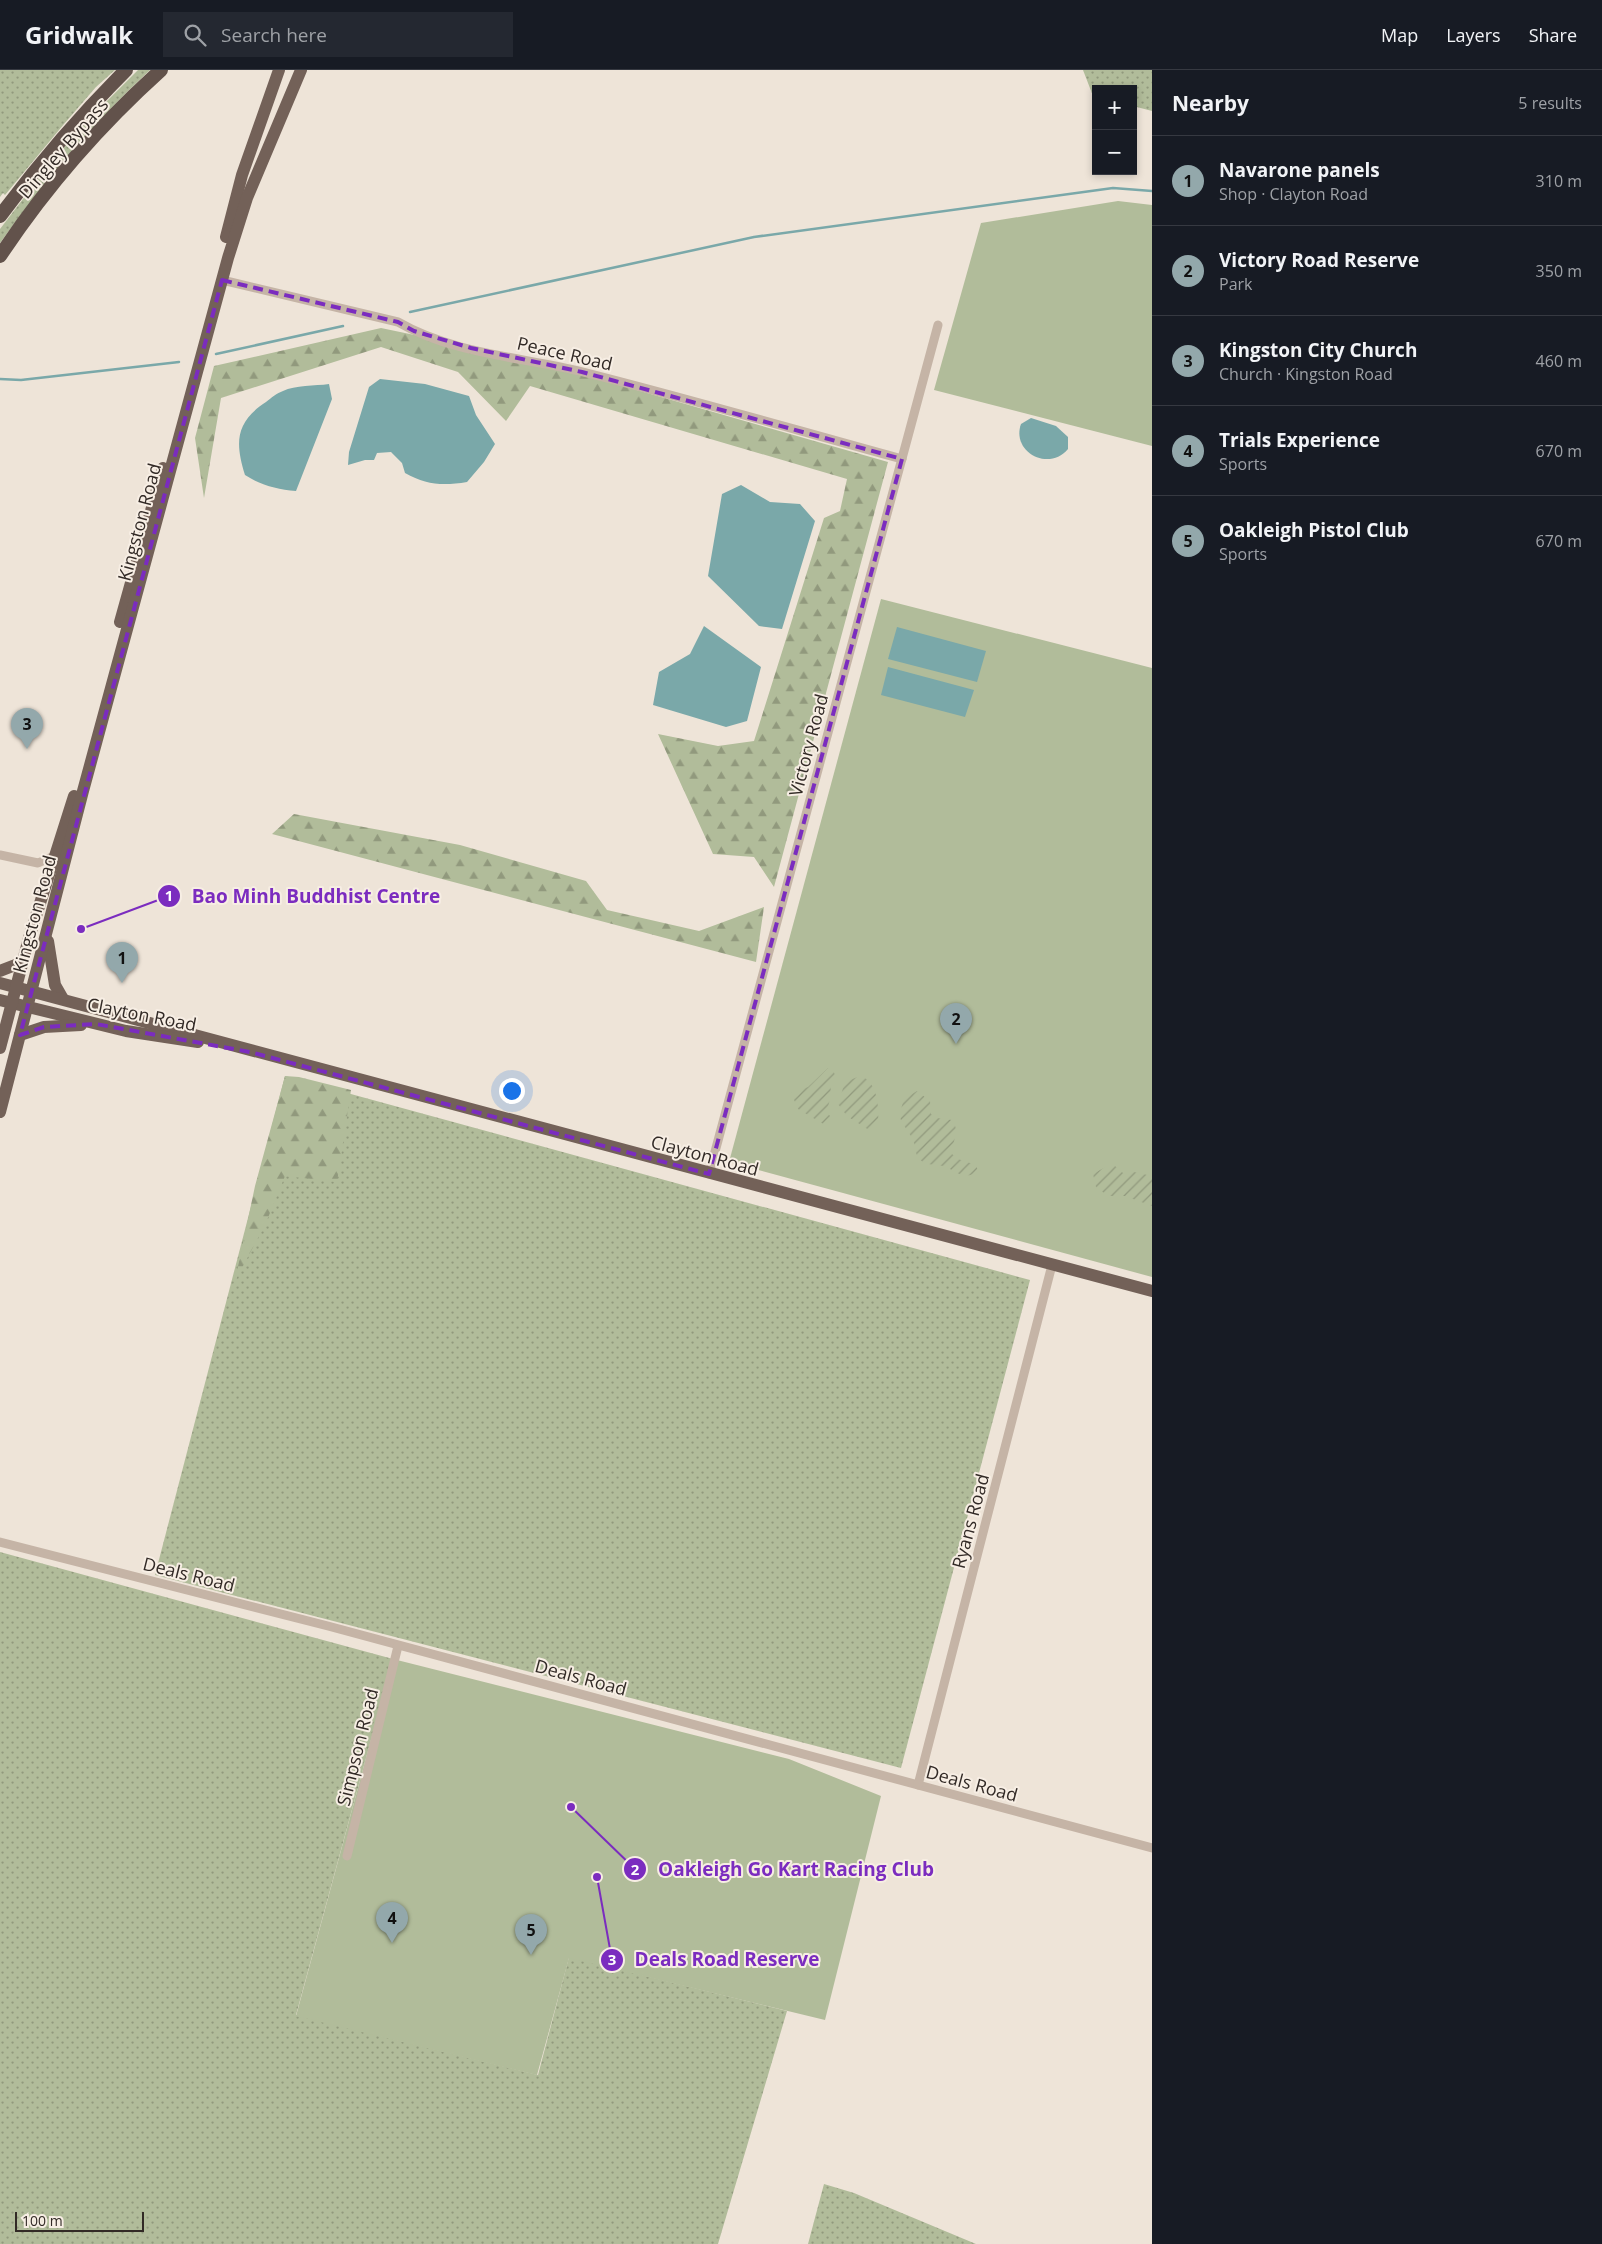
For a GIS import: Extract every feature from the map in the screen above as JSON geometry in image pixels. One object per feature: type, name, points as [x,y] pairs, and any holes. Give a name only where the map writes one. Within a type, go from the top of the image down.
[{"type":"highway","name":"Dingley Bypass","points":[[0,216],[42,160],[88,108],[126,70]]},
{"type":"highway","name":"Dingley Bypass","points":[[0,256],[38,204],[81,152],[124,105],[161,70]]},
{"type":"main road","name":"Kingston Road","points":[[0,1112],[218,279],[242,175],[279,70]]},
{"type":"main road","name":"Kingston Road","points":[[0,1048],[6,1002],[16,987],[84,763],[218,279],[247,198],[299,75]]},
{"type":"main road","points":[[242,175],[250,174],[277,113],[299,75]]},
{"type":"main road","points":[[48,928],[53,979],[63,999]]},
{"type":"main road","points":[[0,971],[23,962]]},
{"type":"main road","name":"Clayton Road","points":[[0,984],[63,999],[250,1052],[1152,1291]]},
{"type":"main road","name":"Clayton Road","points":[[6,1002],[101,1025],[250,1052]]},
{"type":"main road","points":[[20,1035],[44,1027],[101,1025],[110,1012]]},
{"type":"street","name":"Peace Road","points":[[218,279],[398,322],[414,331],[471,348],[582,372],[902,459]]},
{"type":"street","name":"Victory Road","points":[[709,1174],[938,325]]},
{"type":"street","points":[[0,855],[31,862],[44,862],[56,855]]},
{"type":"street","points":[[31,862],[41,871],[46,886]]},
{"type":"street","name":"Ryans Road","points":[[918,1785],[1052,1265]]},
{"type":"street","name":"Deals Road","points":[[0,1542],[398,1646],[1152,1848]]},
{"type":"street","name":"Simpson Road","points":[[347,1856],[398,1646]]},
{"type":"highlighted area","points":[[222,280],[398,322],[414,331],[471,348],[582,372],[902,459],[709,1174],[250,1052],[96,1024],[44,1027],[20,1035]]},
{"type":"green space","points":[[0,70],[115,70],[96,87],[5,195],[3,193],[0,197]]},
{"type":"green space","points":[[138,70],[150,70],[109,110],[70,153],[0,243],[0,229],[49,165],[82,126]]},
{"type":"green space","points":[[1083,70],[1152,70],[1152,111],[1137,107],[1137,85],[1092,85],[1092,93]]},
{"type":"green space","points":[[1118,201],[1152,205],[1152,446],[934,390],[981,223]]},
{"type":"green space","points":[[381,328],[525,358],[888,462],[774,887],[754,857],[713,854],[658,734],[718,746],[754,741],[824,518],[840,511],[847,479],[530,386],[506,421],[458,372],[381,347],[221,398],[204,498],[195,438],[214,366]]},
{"type":"green space","points":[[881,599],[1152,668],[1152,1277],[729,1162]]},
{"type":"green space","points":[[294,814],[460,845],[586,881],[607,910],[699,931],[764,907],[756,962],[272,834]]},
{"type":"green space","points":[[828,1068],[833,1070],[835,1075],[826,1111],[830,1116],[829,1121],[825,1125],[798,1109],[791,1093],[808,1087]]},
{"type":"green space","points":[[285,1076],[1030,1280],[901,1768],[155,1575]]},
{"type":"green space","points":[[285,1076],[299,1077],[351,1090],[337,1182],[285,1176],[265,1225],[235,1281],[255,1186]]},
{"type":"green space","points":[[860,1076],[871,1083],[876,1096],[878,1124],[869,1130],[847,1116],[838,1104],[845,1082]]},
{"type":"green space","points":[[917,1091],[930,1101],[931,1114],[937,1118],[952,1120],[955,1124],[956,1132],[952,1154],[958,1159],[976,1165],[978,1171],[969,1175],[961,1175],[943,1166],[920,1160],[916,1154],[913,1141],[900,1117],[904,1099]]},
{"type":"green space","points":[[1109,1165],[1115,1166],[1123,1173],[1134,1172],[1152,1176],[1152,1206],[1125,1196],[1108,1196],[1096,1187],[1093,1174]]},
{"type":"green space","points":[[0,1552],[393,1659],[296,2015],[538,2075],[569,1957],[787,2011],[718,2244],[0,2244]]},
{"type":"green space","points":[[393,1659],[789,1759],[881,1796],[825,2020],[569,1958],[537,2075],[296,2016]]},
{"type":"green space","points":[[824,2184],[854,2193],[976,2244],[808,2244]]},
{"type":"water","points":[[380,379],[425,384],[469,396],[476,415],[495,444],[484,462],[467,482],[435,484],[420,480],[405,473],[402,463],[391,452],[377,453],[374,460],[365,460],[348,465],[349,452],[369,387]]},
{"type":"water","points":[[329,384],[332,399],[296,491],[257,482],[245,475],[239,443],[243,425],[248,417],[274,396],[288,389]]},
{"type":"water","points":[[1031,418],[1056,426],[1068,437],[1068,449],[1060,456],[1051,459],[1042,459],[1026,450],[1021,443],[1019,434],[1021,424]]},
{"type":"water","points":[[741,485],[770,502],[800,504],[815,521],[782,629],[759,626],[708,576],[722,494]]},
{"type":"water","points":[[704,626],[761,667],[747,721],[726,727],[653,705],[659,672],[690,654]]},
{"type":"water","points":[[897,627],[986,651],[977,682],[888,659]]},
{"type":"water","points":[[888,667],[974,690],[965,717],[881,695]]},
{"type":"waterway","points":[[410,312],[754,237],[1113,188],[1152,191]]},
{"type":"waterway","points":[[216,354],[343,326]]},
{"type":"waterway","points":[[0,379],[21,380],[179,362]]},
{"type":"place","name":"Kingston City Church","points":[[27,749]]},
{"type":"place","name":"Bao Minh Buddhist Centre","points":[[81,929]]},
{"type":"place","name":"Navarone panels","points":[[122,983]]},
{"type":"place","name":"Victory Road Reserve","points":[[956,1044]]},
{"type":"place","name":"Oakleigh Go Kart Racing Club","points":[[571,1807]]},
{"type":"place","name":"Deals Road Reserve","points":[[597,1877]]},
{"type":"place","name":"Trials Experience","points":[[392,1943]]},
{"type":"place","name":"Oakleigh Pistol Club","points":[[531,1955]]}]
